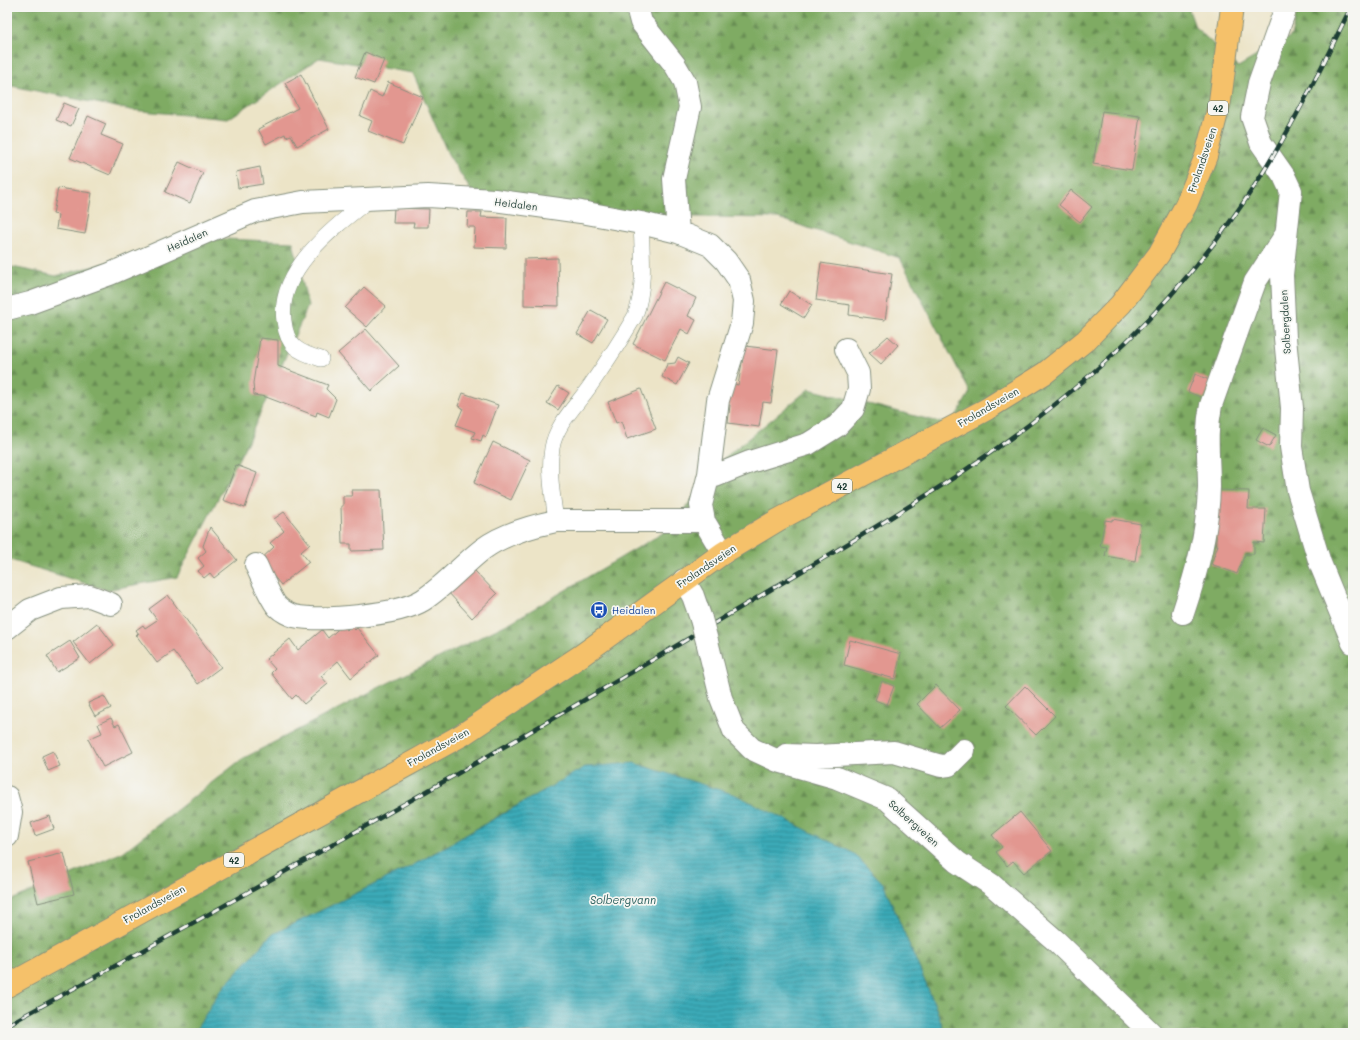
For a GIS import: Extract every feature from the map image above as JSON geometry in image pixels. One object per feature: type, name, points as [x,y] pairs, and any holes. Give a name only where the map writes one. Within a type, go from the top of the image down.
[{"type":"main road","name":"Frolandsveien","points":[[7,986],[462,735],[582,655],[723,553],[778,520],[987,409],[1045,373],[1086,340],[1121,304],[1159,254],[1186,205],[1206,156],[1220,101],[1232,7]]},
{"type":"street","points":[[637,7],[641,22],[675,65],[684,82],[690,107],[674,179],[678,232]]},
{"type":"street","name":"Solbergdalen","points":[[1286,7],[1259,84],[1252,117],[1261,143],[1284,176],[1291,191],[1282,275],[1284,338],[1292,408],[1291,447],[1298,490],[1320,563],[1353,643]]},
{"type":"street","name":"Heidalen","points":[[7,309],[30,303],[110,274],[255,211],[303,202],[428,196],[494,200],[581,212],[641,223],[678,232],[710,245],[726,260],[739,280],[744,301],[742,323],[718,400],[709,474],[701,505],[704,521],[723,553]]},
{"type":"street","points":[[1183,612],[1197,570],[1206,528],[1209,487],[1207,425],[1211,405],[1255,282],[1287,233]]},
{"type":"street","points":[[709,474],[715,476],[750,462],[808,444],[837,426],[853,409],[859,389],[858,373],[846,349]]},
{"type":"street","points":[[256,565],[277,607],[293,616],[320,618],[377,614],[410,607],[424,600],[483,549],[498,540],[536,525],[556,521],[704,521]]},
{"type":"street","name":"Solbergveien","points":[[684,580],[701,620],[721,698],[734,731],[752,748],[778,761],[837,778],[887,799],[957,862],[992,885],[1056,941],[1151,1033]]},
{"type":"street","points":[[7,628],[30,610],[61,598],[90,596],[111,604]]},
{"type":"street","points":[[767,756],[816,756],[894,752],[941,766],[949,765],[964,750]]},
{"type":"street","points":[[7,797],[10,812],[7,836]]},
{"type":"lane","points":[[321,359],[301,353],[292,345],[285,330],[282,308],[286,289],[295,272],[329,231],[369,200]]},
{"type":"lane","points":[[556,521],[551,485],[551,458],[554,439],[558,430],[590,387],[635,316],[639,304],[643,280],[641,223]]},
{"type":"green space","points":[[7,7],[1188,7],[1195,27],[1238,67],[1291,36],[1298,7],[1353,7],[1353,1033],[945,1033],[934,1003],[883,883],[521,803],[410,867],[271,935],[220,991],[194,1033],[7,1033],[7,902],[123,852],[242,759],[376,689],[511,622],[668,530],[722,460],[809,389],[951,425],[970,392],[900,258],[778,218],[626,216],[475,197],[448,154],[413,73],[319,58],[228,119],[131,110],[7,85]]},
{"type":"green space","points":[[203,238],[293,242],[308,306],[248,441],[177,577],[107,590],[7,559],[7,266],[56,276]]},
{"type":"water","name":"Solbergvann","points":[[634,763],[736,795],[853,853],[883,883],[934,1003],[945,1033],[194,1033],[220,991],[271,935],[410,867],[585,767]]},
{"type":"building","points":[[365,52],[384,60],[374,84],[355,77]]},
{"type":"building","points":[[301,74],[329,129],[297,146],[291,135],[286,137],[285,134],[266,144],[258,129],[298,108],[285,83]]},
{"type":"building","points":[[388,82],[423,97],[403,145],[368,131],[372,121],[360,116],[370,91],[382,97]]},
{"type":"building","points":[[64,103],[79,109],[71,126],[56,120]]},
{"type":"building","points":[[1102,111],[1140,116],[1132,170],[1093,164]]},
{"type":"building","points":[[88,116],[106,124],[101,135],[123,144],[110,175],[70,158]]},
{"type":"building","points":[[179,162],[203,173],[190,203],[165,192]]},
{"type":"building","points":[[260,167],[263,184],[238,188],[236,172]]},
{"type":"building","points":[[58,188],[92,193],[85,234],[56,229],[58,215],[53,214]]},
{"type":"building","points":[[1071,190],[1092,207],[1080,222],[1059,205]]},
{"type":"building","points":[[394,208],[429,209],[428,227],[413,227],[414,223],[393,223]]},
{"type":"building","points":[[468,212],[482,212],[481,217],[507,218],[506,248],[474,247],[475,227],[467,227]]},
{"type":"building","points":[[558,258],[559,306],[524,305],[524,259]]},
{"type":"building","points":[[821,263],[892,274],[885,320],[849,315],[850,305],[816,300]]},
{"type":"building","points":[[664,282],[696,298],[688,316],[696,320],[689,334],[681,329],[665,360],[633,344]]},
{"type":"building","points":[[364,287],[386,306],[367,327],[345,308]]},
{"type":"building","points":[[789,291],[812,305],[804,318],[781,304]]},
{"type":"building","points":[[591,310],[607,319],[593,343],[577,334]]},
{"type":"building","points":[[366,329],[399,366],[371,391],[338,353]]},
{"type":"building","points":[[888,336],[898,345],[881,364],[869,353]]},
{"type":"building","points":[[260,338],[278,340],[278,366],[328,385],[326,389],[336,399],[329,417],[317,412],[316,416],[266,397],[254,395],[253,383]]},
{"type":"building","points":[[745,346],[778,350],[771,403],[763,402],[759,427],[728,423],[730,405],[725,405],[727,395],[731,396],[734,384],[738,385]]},
{"type":"building","points":[[678,357],[689,363],[677,385],[662,377],[667,364],[675,363]]},
{"type":"building","points":[[1195,374],[1212,381],[1205,399],[1188,392]]},
{"type":"building","points":[[558,386],[569,393],[558,410],[547,403]]},
{"type":"building","points":[[641,389],[656,429],[627,439],[621,421],[616,423],[608,402]]},
{"type":"building","points":[[463,393],[498,405],[486,437],[483,435],[481,441],[472,438],[475,432],[456,425],[463,408],[458,406]]},
{"type":"building","points":[[1263,428],[1276,435],[1269,447],[1256,440]]},
{"type":"building","points":[[493,442],[530,460],[511,500],[474,483]]},
{"type":"building","points":[[236,465],[257,473],[245,508],[223,500]]},
{"type":"building","points":[[351,490],[381,490],[384,550],[351,551],[351,544],[342,544],[341,506],[343,506],[343,496],[352,496]]},
{"type":"building","points":[[1218,490],[1249,491],[1248,509],[1266,509],[1264,543],[1254,542],[1254,554],[1245,554],[1237,574],[1211,564],[1218,545],[1216,545],[1216,535],[1212,533]]},
{"type":"building","points":[[284,512],[310,544],[301,552],[309,562],[281,585],[260,560],[274,547],[270,543],[284,531],[274,519]]},
{"type":"building","points":[[1112,519],[1141,524],[1135,561],[1105,556],[1107,547],[1100,546],[1105,520],[1112,521]]},
{"type":"building","points":[[210,527],[237,560],[214,578],[210,573],[204,578],[198,571],[204,566],[198,558],[206,551],[203,546]]},
{"type":"building","points":[[474,570],[497,594],[472,618],[446,590]]},
{"type":"building","points":[[168,595],[221,667],[198,684],[173,651],[157,663],[136,635],[139,634],[136,630],[143,625],[145,628],[157,620],[149,609]]},
{"type":"building","points":[[97,623],[114,645],[90,664],[73,642]]},
{"type":"building","points":[[343,625],[347,630],[351,626],[355,630],[357,628],[379,655],[351,678],[338,661],[321,676],[328,684],[304,704],[296,695],[292,699],[271,673],[275,669],[266,659],[290,639],[298,650],[322,630],[328,638]]},
{"type":"building","points":[[850,640],[901,654],[895,679],[844,665]]},
{"type":"building","points":[[70,641],[80,658],[57,672],[47,656]]},
{"type":"building","points":[[882,681],[894,686],[887,705],[875,700]]},
{"type":"building","points":[[936,685],[960,710],[940,728],[917,704]]},
{"type":"building","points":[[1025,686],[1055,716],[1036,735],[1006,706]]},
{"type":"building","points":[[104,696],[111,708],[95,716],[88,703]]},
{"type":"building","points":[[111,718],[115,726],[119,724],[133,752],[103,767],[88,739],[102,733],[98,724]]},
{"type":"building","points":[[53,751],[60,766],[48,771],[42,756]]},
{"type":"building","points":[[1020,812],[1052,851],[1024,873],[1013,861],[1007,866],[996,852],[1002,847],[992,835]]},
{"type":"building","points":[[50,816],[54,829],[35,836],[31,823]]},
{"type":"building","points":[[64,853],[74,894],[38,903],[28,862]]},
{"type":"railway","points":[[7,1025],[370,824],[639,668],[884,522],[935,490],[1034,421],[1081,383],[1144,324],[1196,266],[1228,225],[1257,182],[1295,118],[1351,7]]},
{"type":"place","name":"Heidalen","points":[[599,610]]}]
